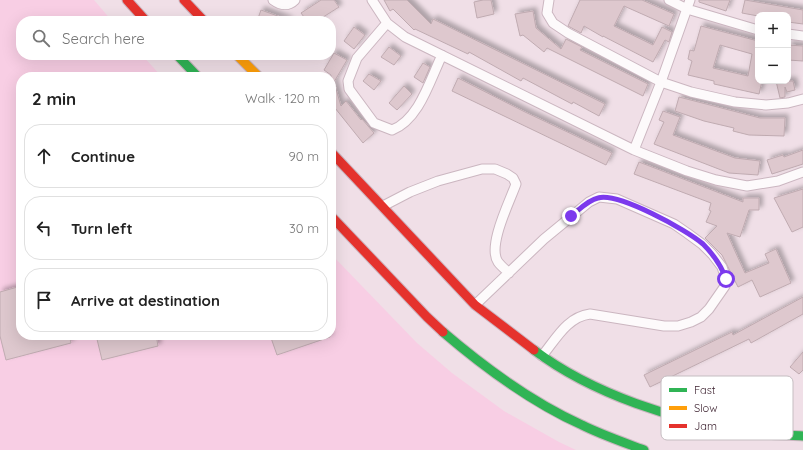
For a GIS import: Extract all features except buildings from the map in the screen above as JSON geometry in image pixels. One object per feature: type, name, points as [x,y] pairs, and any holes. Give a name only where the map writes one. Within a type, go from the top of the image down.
[{"type":"main road","points":[[128,0],[142,16]]},
{"type":"main road","points":[[184,0],[199,16]]},
{"type":"main road","points":[[182,60],[193,72]]},
{"type":"main road","points":[[242,60],[254,72]]},
{"type":"main road","points":[[336,157],[475,305],[542,356],[586,381],[636,404],[661,412]]},
{"type":"main road","points":[[336,221],[427,317],[462,348],[516,389],[581,425],[644,450]]},
{"type":"main road","points":[[793,435],[803,436]]},
{"type":"street","points":[[273,0],[282,5],[291,4],[295,0]]},
{"type":"street","points":[[372,0],[387,24],[405,37],[634,150],[716,180],[747,186],[778,182],[803,172]]},
{"type":"street","points":[[549,0],[547,13],[553,23],[568,33],[661,82],[691,92],[735,102],[766,105],[788,103],[803,99]]},
{"type":"street","points":[[669,0],[687,9],[755,29]]},
{"type":"street","points":[[634,150],[661,82],[690,0]]},
{"type":"street","points":[[387,24],[357,58],[348,81],[349,90],[374,122],[392,130],[402,126],[413,116],[442,55]]},
{"type":"street","points":[[791,34],[803,36]]},
{"type":"street","points":[[383,206],[410,192],[482,169],[495,170],[507,174],[513,178],[516,184],[496,237],[495,251],[498,261],[510,273]]},
{"type":"street","points":[[475,305],[510,273],[544,238],[577,211],[599,197],[609,197],[674,224],[702,244],[722,267],[726,279],[725,286],[709,309],[701,317],[691,322],[678,326],[664,326],[590,314],[582,315],[569,324],[542,356]]},
{"type":"shaded area","points":[[0,0],[94,0],[108,16],[16,16],[16,60],[147,60],[157,72],[16,72],[16,340],[336,340],[336,259],[417,343],[452,373],[504,411],[576,450],[0,450]]},
{"type":"traffic: fast","points":[[182,60],[193,72]]},
{"type":"traffic: fast","points":[[443,332],[492,371],[545,406],[590,429],[644,450]]},
{"type":"traffic: fast","points":[[534,350],[557,366],[582,380],[608,392],[661,412]]},
{"type":"traffic: fast","points":[[793,435],[803,436]]},
{"type":"traffic: slow","points":[[242,60],[254,72]]},
{"type":"traffic: jam","points":[[127,0],[141,16]]},
{"type":"traffic: jam","points":[[184,0],[199,16]]},
{"type":"traffic: jam","points":[[336,157],[475,305],[534,350]]},
{"type":"traffic: jam","points":[[336,221],[443,332]]},
{"type":"route","points":[[571,216],[589,202],[599,197],[617,199],[674,224],[687,232],[712,254],[722,267],[726,279]]}]
